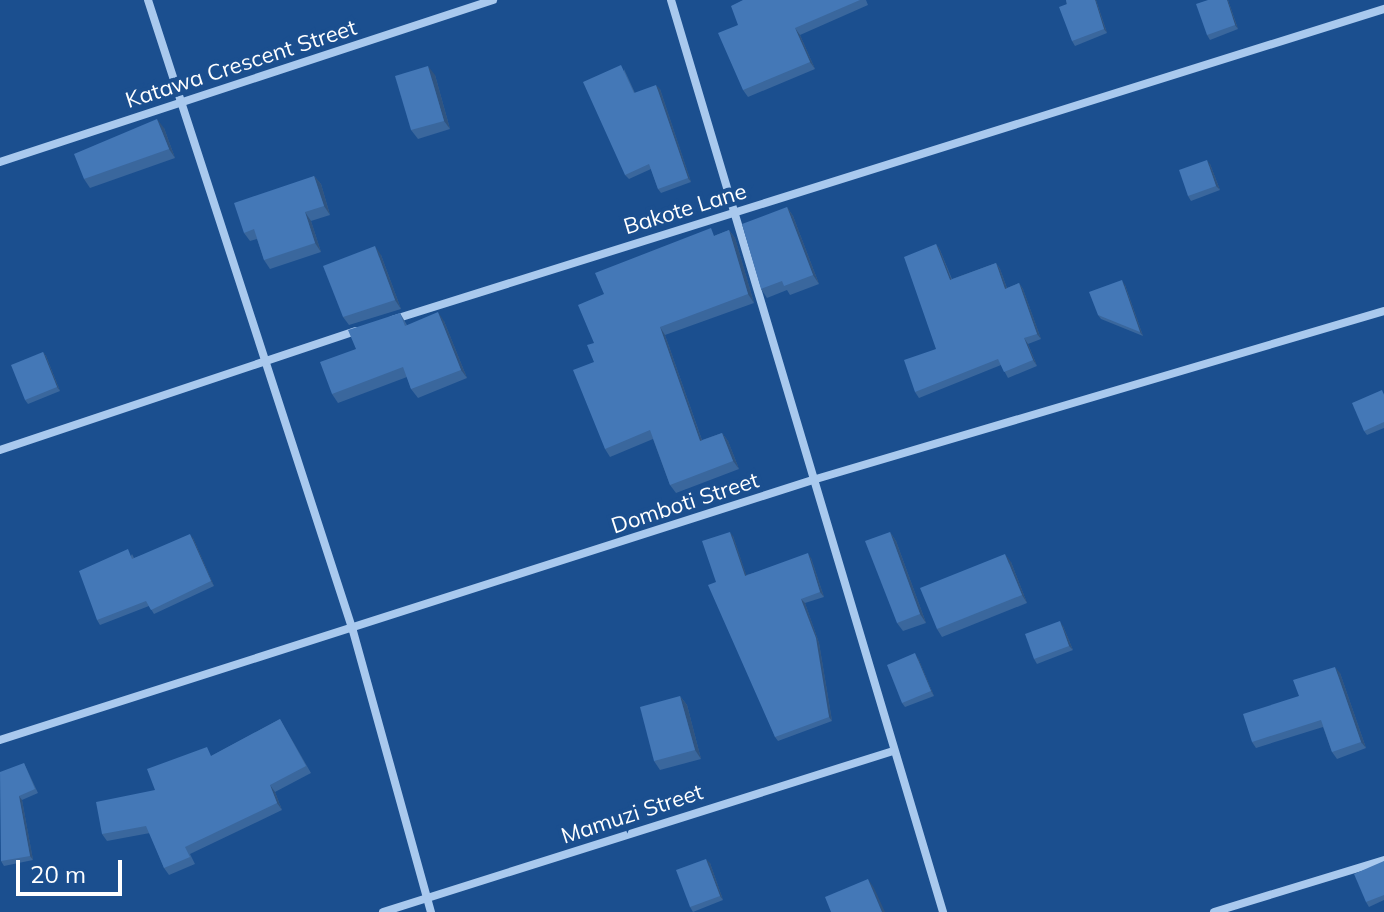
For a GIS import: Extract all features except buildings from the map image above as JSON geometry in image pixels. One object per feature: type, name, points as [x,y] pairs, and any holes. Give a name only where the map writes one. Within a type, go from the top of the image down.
[{"type":"street","points":[[148,0],[353,631],[431,912]]},
{"type":"street","name":"Katawa Crescent Street","points":[[0,162],[493,0]]},
{"type":"street","points":[[671,0],[943,912]]},
{"type":"street","name":"Bakote Lane","points":[[387,321],[1384,9]]},
{"type":"street","name":"Domboti Street","points":[[0,740],[353,631],[816,479],[1384,311]]},
{"type":"street","points":[[0,450],[265,359],[372,326]]},
{"type":"street","name":"Mamuzi Street","points":[[383,912],[893,751]]},
{"type":"street","points":[[1214,912],[1384,860]]}]
